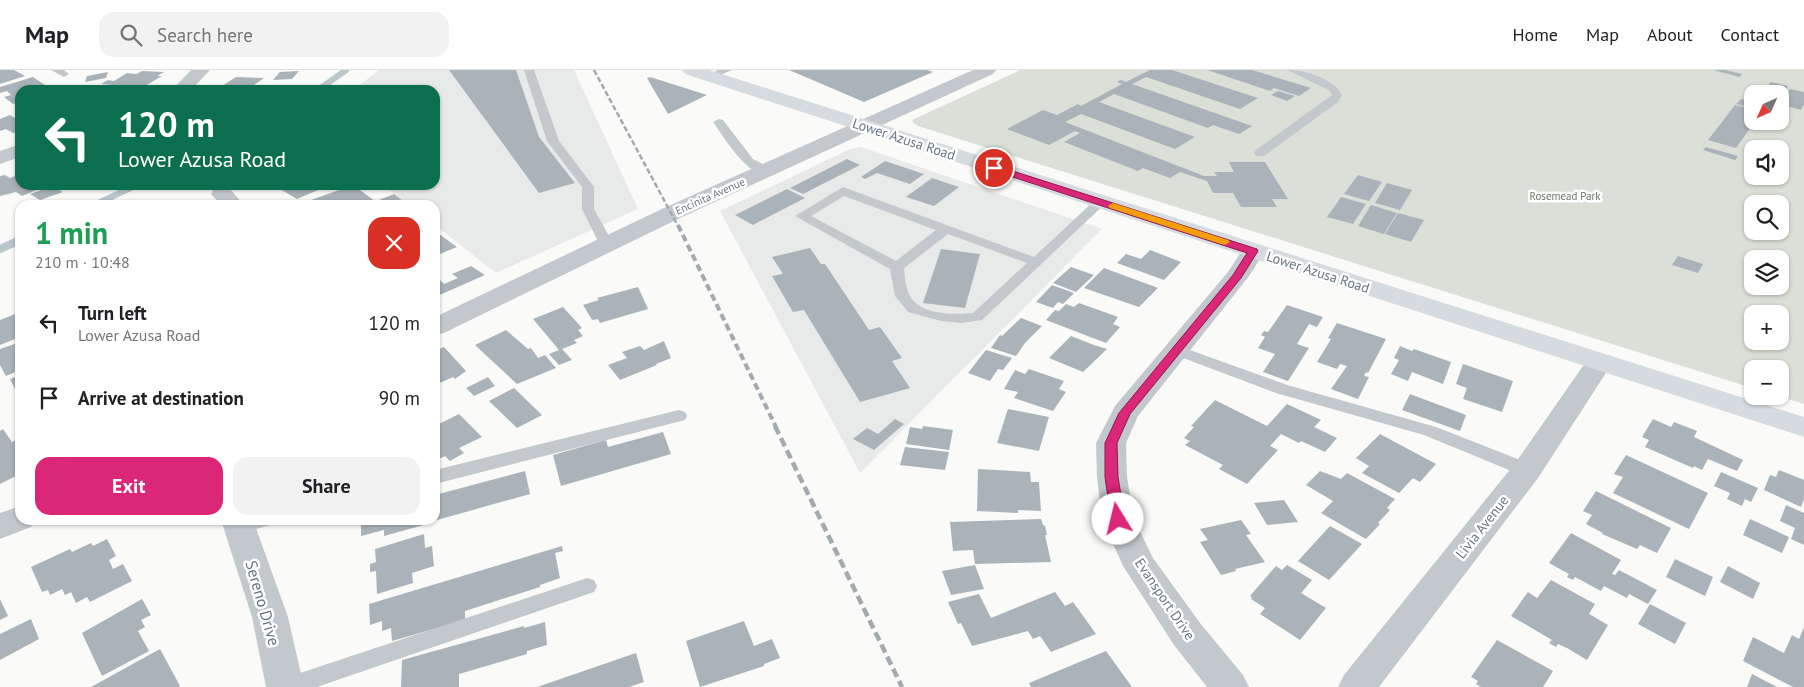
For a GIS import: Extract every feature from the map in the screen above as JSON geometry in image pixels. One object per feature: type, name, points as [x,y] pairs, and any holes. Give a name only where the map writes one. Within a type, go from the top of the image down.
[{"type":"main road","name":"Lower Azusa Road","points":[[691,70],[719,73],[863,126],[1804,427]]},
{"type":"street","points":[[186,85],[201,70]]},
{"type":"street","name":"Encinita Avenue","points":[[440,325],[607,245],[987,70]]},
{"type":"street","points":[[0,158],[15,152]]},
{"type":"street","name":"Evansport Drive","points":[[1230,687],[1187,634],[1140,566],[1118,519],[1112,477],[1111,443],[1125,413],[1238,276],[1253,251]]},
{"type":"street","name":"Livia Avenue","points":[[1357,687],[1527,470],[1600,362]]},
{"type":"street","points":[[0,527],[15,520]]},
{"type":"street","name":"Sereno Drive","points":[[248,525],[286,687]]},
{"type":"lane","points":[[529,70],[553,141],[588,187],[588,209],[607,245]]},
{"type":"lane","points":[[1260,152],[1334,100],[1337,95],[1333,88],[1292,70]]},
{"type":"lane","points":[[719,122],[749,162],[766,171]]},
{"type":"lane","points":[[897,267],[802,216],[843,191],[1036,262]]},
{"type":"lane","points":[[897,267],[898,286],[909,306],[934,316],[967,319],[977,317],[1102,202]]},
{"type":"lane","points":[[897,267],[946,229]]},
{"type":"lane","points":[[1176,350],[1282,390],[1358,409],[1430,431],[1527,470]]},
{"type":"lane","points":[[440,476],[679,416]]},
{"type":"lane","points":[[286,687],[588,586]]},
{"type":"shaded area","points":[[379,70],[574,70],[638,209],[496,273],[440,229],[440,200],[402,200],[390,190],[440,190],[440,85],[360,85]]},
{"type":"shaded area","points":[[861,147],[1102,229],[860,473],[720,211],[850,149]]},
{"type":"green space","name":"Rosemead Park","points":[[1021,70],[1804,70],[1804,404],[1789,399],[1789,360],[1744,360],[1744,385],[918,126],[912,122],[914,119]]},
{"type":"building","points":[[0,70],[14,70],[25,76],[0,84]]},
{"type":"building","points":[[449,70],[516,70],[539,137],[575,183],[539,193]]},
{"type":"building","points":[[789,70],[927,70],[933,72],[864,102]]},
{"type":"building","points":[[1150,70],[1172,70],[1258,98],[1240,109],[1146,77],[1132,84],[1252,126],[1239,134],[1213,125],[1208,128],[1114,94],[1099,102],[1195,137],[1175,149],[1081,114],[1065,122],[1204,176],[1217,176],[1214,172],[1234,172],[1229,162],[1265,162],[1288,199],[1272,199],[1277,207],[1241,207],[1233,193],[1213,193],[1207,181],[1180,172],[1170,178],[1143,168],[1138,171],[1064,142],[1080,133],[1075,131],[1049,145],[1007,129],[1043,110],[1057,115],[1078,104],[1081,106],[1122,84],[1117,82],[1121,80],[1126,82]]},
{"type":"building","points":[[1207,70],[1252,70],[1311,88],[1299,96],[1274,88],[1270,91]]},
{"type":"building","points":[[1713,70],[1725,70],[1742,74],[1740,77]]},
{"type":"building","points":[[142,71],[164,72],[157,76],[162,76],[146,85],[101,84],[108,80],[114,81],[127,73],[136,74]]},
{"type":"building","points":[[299,71],[292,79],[273,80],[280,72]]},
{"type":"building","points":[[108,72],[106,78],[85,82],[87,76]]},
{"type":"building","points":[[33,77],[45,85],[15,85],[15,103],[13,104],[4,97],[11,95],[7,91],[0,93],[0,87]]},
{"type":"building","points":[[236,77],[264,78],[254,85],[224,85]]},
{"type":"building","points":[[650,77],[707,95],[668,114],[647,78]]},
{"type":"building","points":[[1771,82],[1784,85],[1769,85]]},
{"type":"building","points":[[1790,89],[1804,92],[1804,104],[1801,110],[1789,107]]},
{"type":"building","points":[[1278,91],[1295,96],[1287,101],[1271,95]]},
{"type":"building","points":[[1741,99],[1744,100],[1744,106],[1736,104]]},
{"type":"building","points":[[1735,105],[1744,107],[1744,130],[1749,130],[1736,148],[1708,140]]},
{"type":"building","points":[[10,115],[15,118],[15,132],[6,129],[0,131],[0,119]]},
{"type":"building","points":[[1706,147],[1738,156],[1735,160],[1703,150]]},
{"type":"building","points":[[847,159],[860,165],[803,194],[790,188]]},
{"type":"building","points":[[885,161],[924,174],[910,184],[877,173],[865,179],[861,177]]},
{"type":"building","points":[[5,175],[10,178],[15,176],[15,190],[37,190],[22,196],[16,192],[0,196],[0,176]]},
{"type":"building","points":[[1358,175],[1382,182],[1369,201],[1344,194]]},
{"type":"building","points":[[932,178],[959,187],[934,206],[906,197]]},
{"type":"building","points":[[1387,183],[1412,190],[1400,210],[1375,203]]},
{"type":"building","points":[[787,189],[805,198],[753,225],[735,215]]},
{"type":"building","points":[[42,190],[60,190],[63,192],[40,200],[30,194]]},
{"type":"building","points":[[281,190],[318,190],[297,199]]},
{"type":"building","points":[[339,190],[360,190],[374,200],[311,200]]},
{"type":"building","points":[[394,194],[402,200],[379,200]]},
{"type":"building","points":[[1341,197],[1366,204],[1353,224],[1327,217]]},
{"type":"building","points":[[1371,205],[1397,213],[1384,234],[1358,226]]},
{"type":"building","points":[[1398,213],[1424,220],[1411,242],[1385,234]]},
{"type":"building","points":[[440,235],[457,247],[440,254]]},
{"type":"building","points":[[810,248],[821,264],[825,264],[869,330],[880,327],[902,358],[892,361],[910,388],[860,402],[804,310],[793,312],[772,276],[783,274],[772,257]]},
{"type":"building","points":[[941,249],[980,254],[965,308],[923,303]]},
{"type":"building","points":[[1150,250],[1181,262],[1164,280],[1117,263],[1126,254],[1141,259]]},
{"type":"building","points":[[1678,256],[1703,264],[1698,273],[1672,265]]},
{"type":"building","points":[[471,266],[485,275],[440,295],[440,280],[444,284],[458,278],[452,274]]},
{"type":"building","points":[[1071,267],[1094,275],[1076,292],[1053,283]]},
{"type":"building","points":[[1104,268],[1158,288],[1139,307],[1084,288]]},
{"type":"building","points":[[1052,285],[1074,293],[1063,304],[1058,302],[1053,308],[1036,302]]},
{"type":"building","points":[[638,287],[648,309],[600,323],[598,319],[592,320],[583,305],[599,300],[597,298]]},
{"type":"building","points":[[1079,303],[1118,317],[1113,324],[1120,327],[1106,343],[1046,320],[1055,310],[1059,311],[1066,304],[1074,307]]},
{"type":"building","points":[[1287,305],[1323,317],[1317,327],[1309,324],[1297,344],[1309,348],[1288,381],[1263,372],[1275,354],[1258,348],[1265,337],[1261,335],[1264,331],[1268,332]]},
{"type":"building","points":[[563,307],[582,328],[578,330],[583,336],[574,340],[577,343],[562,349],[572,360],[559,365],[549,354],[559,350],[533,319]]},
{"type":"building","points":[[15,314],[15,339],[0,345],[0,320]]},
{"type":"building","points":[[1021,318],[1042,326],[1025,343],[1016,356],[991,348],[1000,335],[1002,336]]},
{"type":"building","points":[[1337,323],[1386,339],[1368,373],[1366,372],[1364,376],[1369,377],[1358,399],[1331,389],[1347,366],[1340,364],[1337,369],[1317,362],[1331,339],[1328,338]]},
{"type":"building","points":[[506,330],[528,349],[531,348],[538,358],[545,355],[556,368],[517,384],[475,345]]},
{"type":"building","points":[[1071,336],[1107,349],[1083,372],[1049,358]]},
{"type":"building","points":[[664,341],[671,358],[657,365],[620,380],[608,365],[627,358],[622,352],[640,346],[644,350]]},
{"type":"building","points":[[15,344],[15,372],[6,376],[0,365],[0,349]]},
{"type":"building","points":[[1400,346],[1451,362],[1443,384],[1412,372],[1408,381],[1391,374],[1399,360],[1394,358]]},
{"type":"building","points":[[444,347],[466,371],[455,379],[453,377],[440,383],[440,349]]},
{"type":"building","points":[[986,350],[1012,358],[1003,370],[998,369],[990,381],[968,373]]},
{"type":"building","points":[[1463,364],[1513,381],[1502,412],[1463,399],[1467,388],[1456,384]]},
{"type":"building","points":[[1029,369],[1064,381],[1059,389],[1066,392],[1053,411],[1014,398],[1018,392],[1004,389],[1015,370],[1025,374]]},
{"type":"building","points":[[15,377],[15,389],[10,379]]},
{"type":"building","points":[[488,377],[495,386],[474,396],[466,388]]},
{"type":"building","points":[[514,388],[542,415],[517,428],[489,401]]},
{"type":"building","points":[[1410,394],[1466,415],[1460,431],[1402,410]]},
{"type":"building","points":[[1215,400],[1267,426],[1287,404],[1321,420],[1314,427],[1337,438],[1325,452],[1301,441],[1299,443],[1281,434],[1270,446],[1278,450],[1247,484],[1219,469],[1223,465],[1185,445],[1190,441],[1184,438],[1194,427],[1191,426]]},
{"type":"building","points":[[1008,409],[1049,417],[1039,451],[997,443]]},
{"type":"building","points":[[459,414],[482,437],[459,448],[464,453],[450,461],[445,456],[440,458],[440,424]]},
{"type":"building","points":[[895,419],[904,424],[874,450],[853,439],[867,428],[878,434]]},
{"type":"building","points":[[1653,419],[1671,427],[1674,422],[1697,431],[1694,437],[1743,460],[1737,471],[1708,459],[1702,470],[1694,466],[1693,468],[1645,447],[1649,440],[1642,437]]},
{"type":"building","points":[[923,426],[953,430],[949,450],[906,444],[910,427],[922,429]]},
{"type":"building","points":[[3,429],[12,442],[15,440],[15,476],[0,484],[0,431]]},
{"type":"building","points":[[663,432],[671,454],[561,486],[553,455],[606,440],[608,447]]},
{"type":"building","points":[[1380,434],[1436,464],[1420,482],[1413,478],[1399,493],[1362,473],[1369,466],[1356,458]]},
{"type":"building","points":[[905,447],[949,452],[945,470],[900,465]]},
{"type":"building","points":[[1626,455],[1708,493],[1689,529],[1613,493],[1623,477],[1614,474]]},
{"type":"building","points":[[978,469],[1030,472],[1031,482],[1039,482],[1041,511],[1018,510],[1018,513],[977,511]]},
{"type":"building","points":[[1779,470],[1804,480],[1804,499],[1801,507],[1764,490],[1770,475],[1776,477]]},
{"type":"building","points":[[525,471],[530,494],[440,519],[440,494]]},
{"type":"building","points":[[1320,471],[1341,479],[1347,473],[1395,499],[1387,508],[1390,510],[1378,523],[1380,524],[1366,539],[1321,513],[1333,501],[1306,485]]},
{"type":"building","points":[[1721,472],[1758,488],[1751,502],[1745,499],[1742,506],[1727,499],[1730,493],[1714,486]]},
{"type":"building","points":[[1596,491],[1671,528],[1657,553],[1640,545],[1637,549],[1602,534],[1586,524],[1592,515],[1583,511]]},
{"type":"building","points":[[1284,500],[1298,522],[1267,525],[1254,503]]},
{"type":"building","points":[[1786,505],[1804,513],[1804,545],[1791,539],[1795,528],[1780,521]]},
{"type":"building","points":[[1041,519],[1045,526],[1051,562],[975,564],[973,550],[953,551],[950,522]]},
{"type":"building","points":[[1750,519],[1789,537],[1782,553],[1743,535]]},
{"type":"building","points":[[1241,520],[1251,534],[1246,535],[1265,562],[1235,569],[1236,571],[1221,575],[1200,542],[1208,540],[1200,529]]},
{"type":"building","points":[[361,525],[424,525],[384,536],[384,530],[361,536]]},
{"type":"building","points":[[1330,526],[1362,544],[1329,580],[1298,561]]},
{"type":"building","points":[[1571,533],[1621,560],[1612,574],[1615,575],[1619,570],[1657,590],[1648,604],[1629,594],[1627,598],[1604,586],[1601,591],[1575,577],[1573,580],[1567,577],[1569,574],[1549,563]]},
{"type":"building","points":[[424,534],[425,548],[432,546],[434,566],[412,573],[413,583],[377,594],[376,571],[370,572],[370,564],[376,562],[375,549]]},
{"type":"building","points":[[107,539],[116,556],[109,560],[113,569],[123,564],[132,581],[90,602],[87,597],[76,603],[71,592],[65,595],[62,589],[50,595],[48,590],[42,592],[31,567],[70,549],[72,552],[91,543],[93,546]]},
{"type":"building","points":[[562,546],[563,551],[555,553],[560,578],[540,585],[540,587],[465,611],[465,620],[392,641],[391,628],[382,631],[382,621],[370,625],[369,604]]},
{"type":"building","points":[[1675,559],[1713,577],[1705,596],[1666,577]]},
{"type":"building","points":[[975,565],[984,589],[951,595],[942,571]]},
{"type":"building","points":[[1287,565],[1312,580],[1301,593],[1326,608],[1300,640],[1260,614],[1265,608],[1251,599],[1252,597],[1250,596],[1276,566],[1282,570]]},
{"type":"building","points":[[1728,566],[1760,583],[1753,599],[1720,582]]},
{"type":"building","points":[[1551,580],[1595,604],[1589,614],[1608,625],[1587,660],[1567,648],[1558,644],[1556,647],[1549,643],[1552,640],[1511,616],[1528,592],[1537,598]]},
{"type":"building","points":[[1055,592],[1065,606],[1073,602],[1096,634],[1051,652],[1040,636],[1033,639],[1028,631],[972,646],[961,623],[958,624],[948,602],[979,594],[991,618]]},
{"type":"building","points":[[0,599],[8,616],[0,620]]},
{"type":"building","points":[[142,599],[151,615],[141,620],[145,627],[138,631],[149,651],[102,676],[82,633]]},
{"type":"building","points":[[1650,604],[1686,623],[1675,644],[1638,624]]},
{"type":"building","points":[[31,619],[39,639],[0,660],[0,634]]},
{"type":"building","points":[[744,621],[754,646],[772,639],[780,658],[764,664],[764,666],[700,687],[686,641]]},
{"type":"building","points":[[545,622],[547,645],[527,651],[527,654],[459,674],[459,687],[401,687],[402,660],[524,626],[524,628]]},
{"type":"building","points":[[1804,627],[1804,687],[1793,687],[1743,661],[1753,637],[1784,653],[1792,635],[1799,639]]},
{"type":"building","points":[[1497,640],[1553,671],[1543,687],[1481,687],[1476,684],[1478,681],[1471,677]]},
{"type":"building","points":[[160,649],[180,686],[91,687]]},
{"type":"building","points":[[1106,651],[1132,687],[1031,687],[1029,683]]},
{"type":"building","points":[[636,653],[644,682],[629,687],[537,687]]},
{"type":"building","points":[[1752,674],[1777,687],[1747,687]]},
{"type":"waterway","points":[[325,85],[346,70]]},
{"type":"waterway","points":[[105,200],[126,190]]},
{"type":"waterway","points":[[0,249],[15,242]]},
{"type":"railway","points":[[594,70],[678,226]]},
{"type":"railway","points":[[678,225],[776,427]]},
{"type":"railway","points":[[775,426],[902,687]]},
{"type":"slow traffic","points":[[1113,206],[1225,242]]},
{"type":"route","points":[[994,168],[1253,251],[1238,276],[1125,413],[1111,443],[1112,477],[1118,519]]}]
